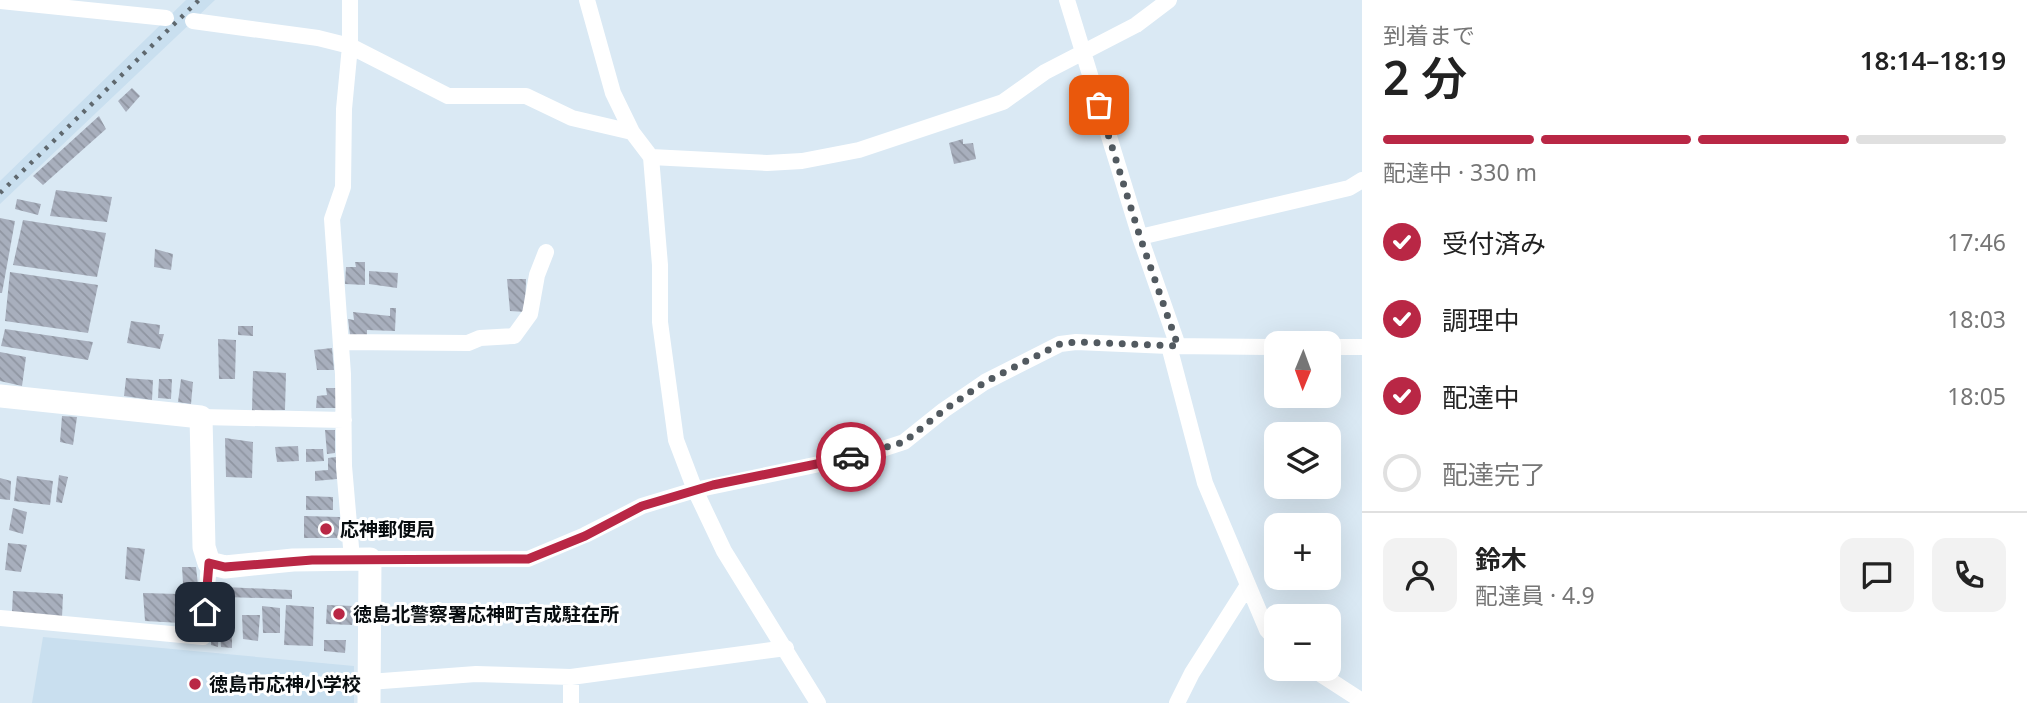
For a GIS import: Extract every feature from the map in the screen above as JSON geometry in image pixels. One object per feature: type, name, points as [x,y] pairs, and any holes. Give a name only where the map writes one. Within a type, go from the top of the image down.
[{"type":"street","points":[[350,0],[343,187],[332,219],[341,342],[344,466],[361,559],[369,692],[476,674],[571,677],[786,648]]},
{"type":"street","points":[[587,0],[613,93],[632,132],[651,157],[660,265],[660,321],[676,440],[695,490],[724,551],[818,703]]},
{"type":"street","points":[[1067,0],[1173,346],[1205,483],[1264,623]]},
{"type":"street","points":[[651,157],[767,163],[802,161],[859,150],[1003,102],[1045,72],[1136,25],[1169,0]]},
{"type":"street","points":[[0,1],[166,18]]},
{"type":"street","points":[[193,20],[318,37],[350,46],[448,96],[526,96],[572,118],[632,132]]},
{"type":"street","points":[[1140,237],[1349,188],[1362,180]]},
{"type":"street","points":[[341,342],[468,344],[480,338],[514,336],[530,314],[537,275],[546,252]]},
{"type":"street","points":[[209,563],[225,567],[361,559],[528,559],[585,536],[642,506],[695,490],[867,454],[904,442],[985,382],[1060,344],[1076,342],[1264,347]]},
{"type":"street","points":[[1341,347],[1362,347]]},
{"type":"street","points":[[0,396],[201,417],[344,420]]},
{"type":"street","points":[[0,618],[204,637],[209,563],[204,547],[201,417]]},
{"type":"street","points":[[1177,703],[1192,673],[1248,585]]},
{"type":"street","points":[[571,677],[571,703]]},
{"type":"street","points":[[1331,681],[1362,701]]},
{"type":"shaded area","points":[[186,0],[215,0],[0,204],[0,181]]},
{"type":"shaded area","name":"徳島市応神小学校","points":[[43,637],[354,666],[354,703],[32,703]]},
{"type":"building","points":[[132,88],[140,96],[126,112],[118,101]]},
{"type":"building","points":[[99,116],[106,129],[43,185],[33,176]]},
{"type":"building","points":[[963,139],[963,144],[973,143],[976,159],[954,164],[949,143]]},
{"type":"building","points":[[56,190],[112,197],[107,222],[50,216]]},
{"type":"building","points":[[17,199],[41,204],[38,215],[15,209]]},
{"type":"building","points":[[0,218],[15,221],[2,293],[0,293]]},
{"type":"building","points":[[23,220],[106,233],[97,277],[13,265]]},
{"type":"building","points":[[155,249],[173,254],[171,270],[154,267]]},
{"type":"building","points":[[355,262],[365,262],[365,285],[345,284],[346,267],[356,267]]},
{"type":"building","points":[[369,271],[398,273],[397,288],[369,284]]},
{"type":"building","points":[[10,272],[98,285],[88,333],[5,321]]},
{"type":"building","points":[[507,279],[526,279],[525,312],[510,311]]},
{"type":"building","points":[[390,308],[396,308],[395,331],[367,330],[367,336],[350,335],[348,319],[354,320],[353,312],[390,316]]},
{"type":"building","points":[[131,321],[160,325],[159,334],[164,334],[160,349],[127,343]]},
{"type":"building","points":[[238,326],[253,326],[253,336],[238,335]]},
{"type":"building","points":[[5,329],[93,342],[88,360],[1,346]]},
{"type":"building","points":[[218,339],[236,340],[235,379],[219,379]]},
{"type":"building","points":[[332,348],[334,370],[317,370],[314,350]]},
{"type":"building","points":[[0,352],[26,357],[22,386],[0,381]]},
{"type":"building","points":[[253,371],[286,373],[285,410],[252,411]]},
{"type":"building","points":[[126,378],[153,380],[152,400],[124,396]]},
{"type":"building","points":[[159,379],[172,379],[171,399],[158,398]]},
{"type":"building","points":[[181,379],[193,382],[191,404],[178,402]]},
{"type":"building","points":[[326,388],[336,388],[336,408],[316,408],[317,396],[327,395]]},
{"type":"building","points":[[62,416],[77,417],[73,445],[60,442]]},
{"type":"building","points":[[325,430],[335,430],[335,453],[327,454]]},
{"type":"building","points":[[225,438],[253,442],[252,478],[226,477]]},
{"type":"building","points":[[298,446],[299,461],[277,462],[275,447]]},
{"type":"building","points":[[306,449],[323,449],[324,461],[306,462]]},
{"type":"building","points":[[336,457],[337,479],[315,481],[315,471],[328,470],[328,458]]},
{"type":"building","points":[[59,475],[68,477],[62,503],[56,502]]},
{"type":"building","points":[[17,476],[53,481],[50,505],[14,501]]},
{"type":"building","points":[[0,478],[11,481],[10,500],[0,499]]},
{"type":"building","points":[[306,496],[333,497],[333,510],[306,510]]},
{"type":"building","points":[[13,508],[27,512],[23,534],[9,530]]},
{"type":"building","points":[[304,516],[340,517],[338,538],[304,538]]},
{"type":"building","points":[[8,543],[27,545],[21,572],[5,570]]},
{"type":"building","points":[[127,547],[145,549],[140,581],[125,579]]},
{"type":"building","points":[[182,567],[196,567],[198,585],[183,583]]},
{"type":"building","points":[[225,587],[292,590],[292,599],[225,597]]},
{"type":"building","points":[[13,591],[63,594],[62,618],[12,612]]},
{"type":"building","points":[[143,593],[179,594],[181,623],[145,621]]},
{"type":"building","points":[[187,595],[198,596],[199,623],[187,624]]},
{"type":"building","points":[[286,605],[314,607],[313,646],[284,645]]},
{"type":"building","points":[[327,605],[354,606],[352,625],[326,624]]},
{"type":"building","points":[[262,606],[280,608],[280,633],[263,633]]},
{"type":"building","points":[[242,615],[260,615],[258,641],[243,639]]},
{"type":"building","points":[[211,619],[219,620],[218,647],[211,645]]},
{"type":"building","points":[[220,632],[232,633],[232,648],[221,647]]},
{"type":"building","points":[[324,640],[346,640],[345,653],[324,651]]},
{"type":"railway","points":[[0,193],[199,0]]},
{"type":"way so far","points":[[851,457],[904,442],[985,382],[1060,344],[1076,342],[1178,346],[1140,237],[1099,105]]},
{"type":"place","name":"応神郵便局","points":[[326,529]]},
{"type":"place","name":"徳島北警察署応神町吉成駐在所","points":[[339,614]]},
{"type":"place","name":"徳島市応神小学校","points":[[195,684]]},
{"type":"route","points":[[205,612],[209,563],[225,567],[312,560],[528,559],[585,536],[642,506],[713,485],[851,457]]}]
